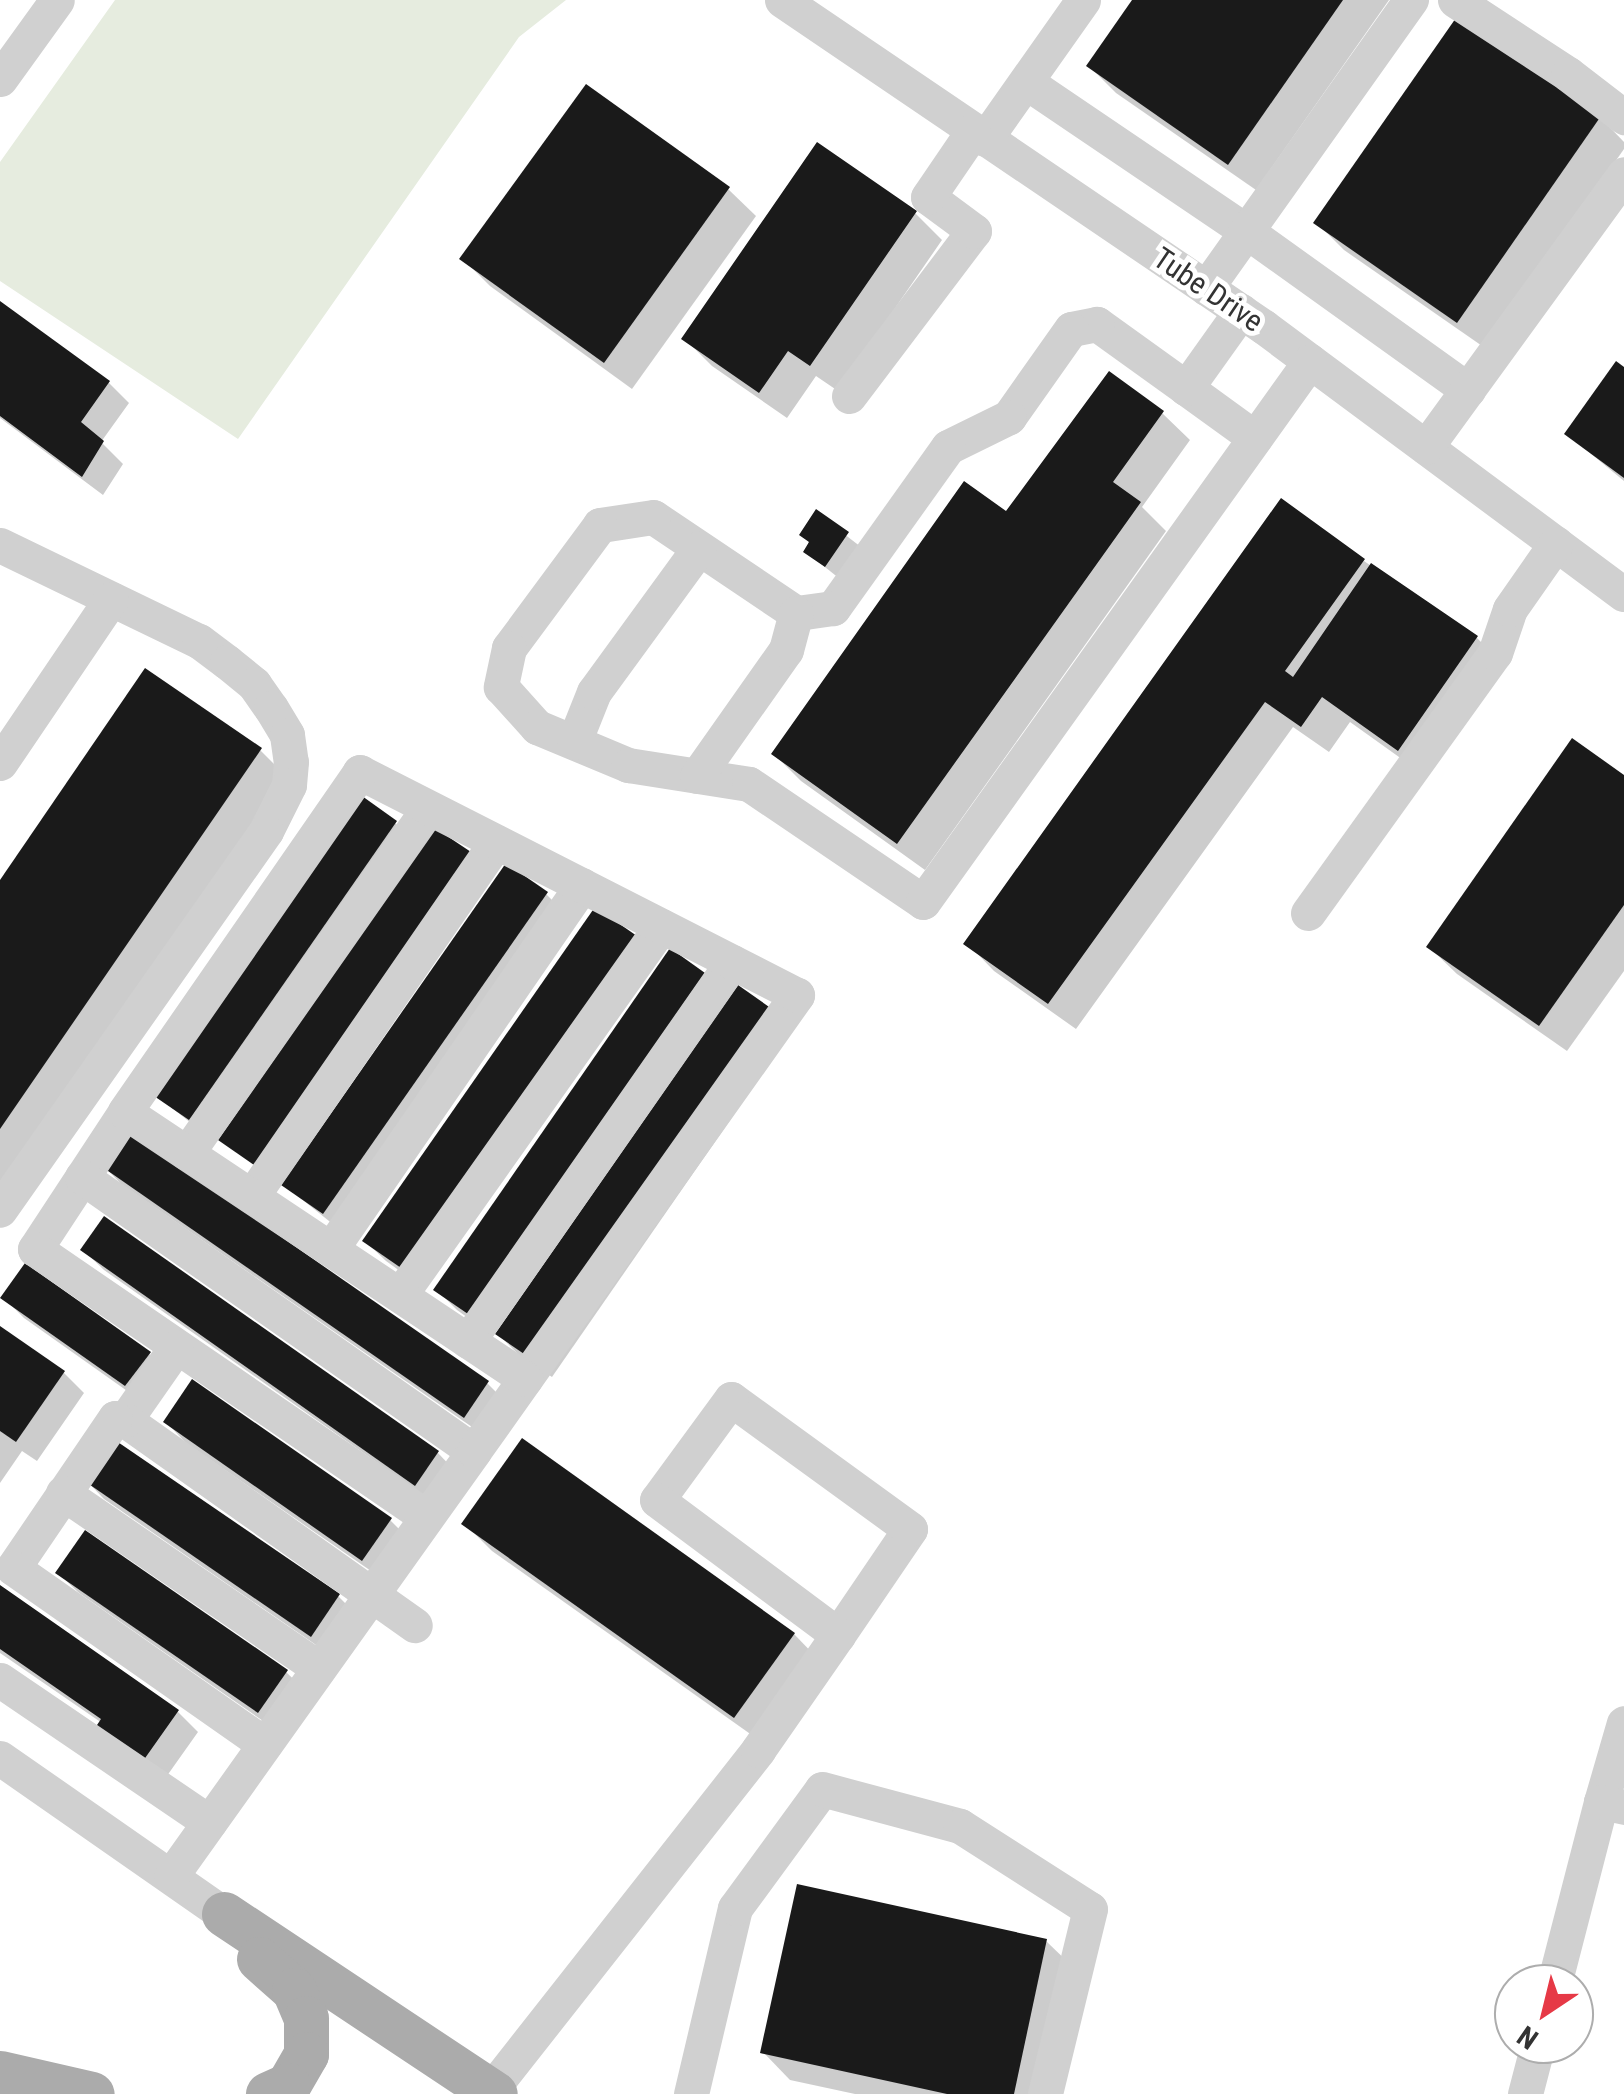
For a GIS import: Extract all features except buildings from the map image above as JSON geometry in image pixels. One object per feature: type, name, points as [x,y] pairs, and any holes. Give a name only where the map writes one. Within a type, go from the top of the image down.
[{"type":"main road","points":[[224,1914],[437,2055],[484,2093]]},
{"type":"main road","points":[[224,1914],[260,1960],[294,1990],[306,2018],[306,2054],[288,2085],[268,2094]]},
{"type":"main road","points":[[0,2074],[92,2094]]},
{"type":"street","points":[[0,80],[57,0]]},
{"type":"street","name":"Tube Drive","points":[[782,0],[1241,311],[1624,594]]},
{"type":"street","points":[[849,396],[974,231],[928,197],[1026,82],[1083,0]]},
{"type":"street","points":[[1206,288],[1410,0]]},
{"type":"street","points":[[1455,0],[1568,74],[1624,117]]},
{"type":"street","points":[[1026,82],[1246,231],[1468,390]]},
{"type":"street","points":[[1426,447],[1624,174]]},
{"type":"street","points":[[1186,388],[1241,311]]},
{"type":"street","points":[[1256,438],[1097,324],[1071,329],[1008,417],[948,447],[833,608],[796,613],[653,516],[600,524],[509,648],[501,688],[537,727],[628,764],[749,784],[923,902],[1256,438],[1310,360]]},
{"type":"street","points":[[1308,913],[1495,653],[1510,608],[1556,543]]},
{"type":"street","points":[[0,546],[199,641],[254,684],[287,736],[289,785],[266,830],[0,1210]]},
{"type":"street","points":[[574,742],[594,692],[699,548]]},
{"type":"street","points":[[0,763],[111,599]]},
{"type":"street","points":[[697,776],[786,650],[796,613]]},
{"type":"street","points":[[171,1876],[797,995],[360,772],[35,1249],[426,1517]]},
{"type":"street","points":[[187,1153],[429,808]]},
{"type":"street","points":[[252,1196],[496,842]]},
{"type":"street","points":[[331,1249],[582,885]]},
{"type":"street","points":[[400,1295],[661,926]]},
{"type":"street","points":[[468,1341],[732,962]]},
{"type":"street","points":[[125,1112],[525,1378]]},
{"type":"street","points":[[82,1177],[474,1450]]},
{"type":"street","points":[[125,1420],[176,1347]]},
{"type":"street","points":[[484,2093],[758,1750],[838,1635],[910,1529],[731,1399],[657,1500],[838,1635]]},
{"type":"street","points":[[264,1744],[13,1568],[116,1418],[125,1420],[415,1624]]},
{"type":"street","points":[[63,1493],[319,1668]]},
{"type":"street","points":[[0,1680],[209,1822]]},
{"type":"street","points":[[1560,1964],[1612,1804],[1624,1723]]},
{"type":"street","points":[[0,1758],[224,1914]]},
{"type":"street","points":[[690,2094],[736,1908],[822,1789],[960,1826],[1090,1909],[1045,2094]]},
{"type":"street","points":[[1526,2094],[1533,2064]]},
{"type":"shaded area","points":[[115,0],[566,0],[519,37],[238,439],[0,281],[0,162]]}]
